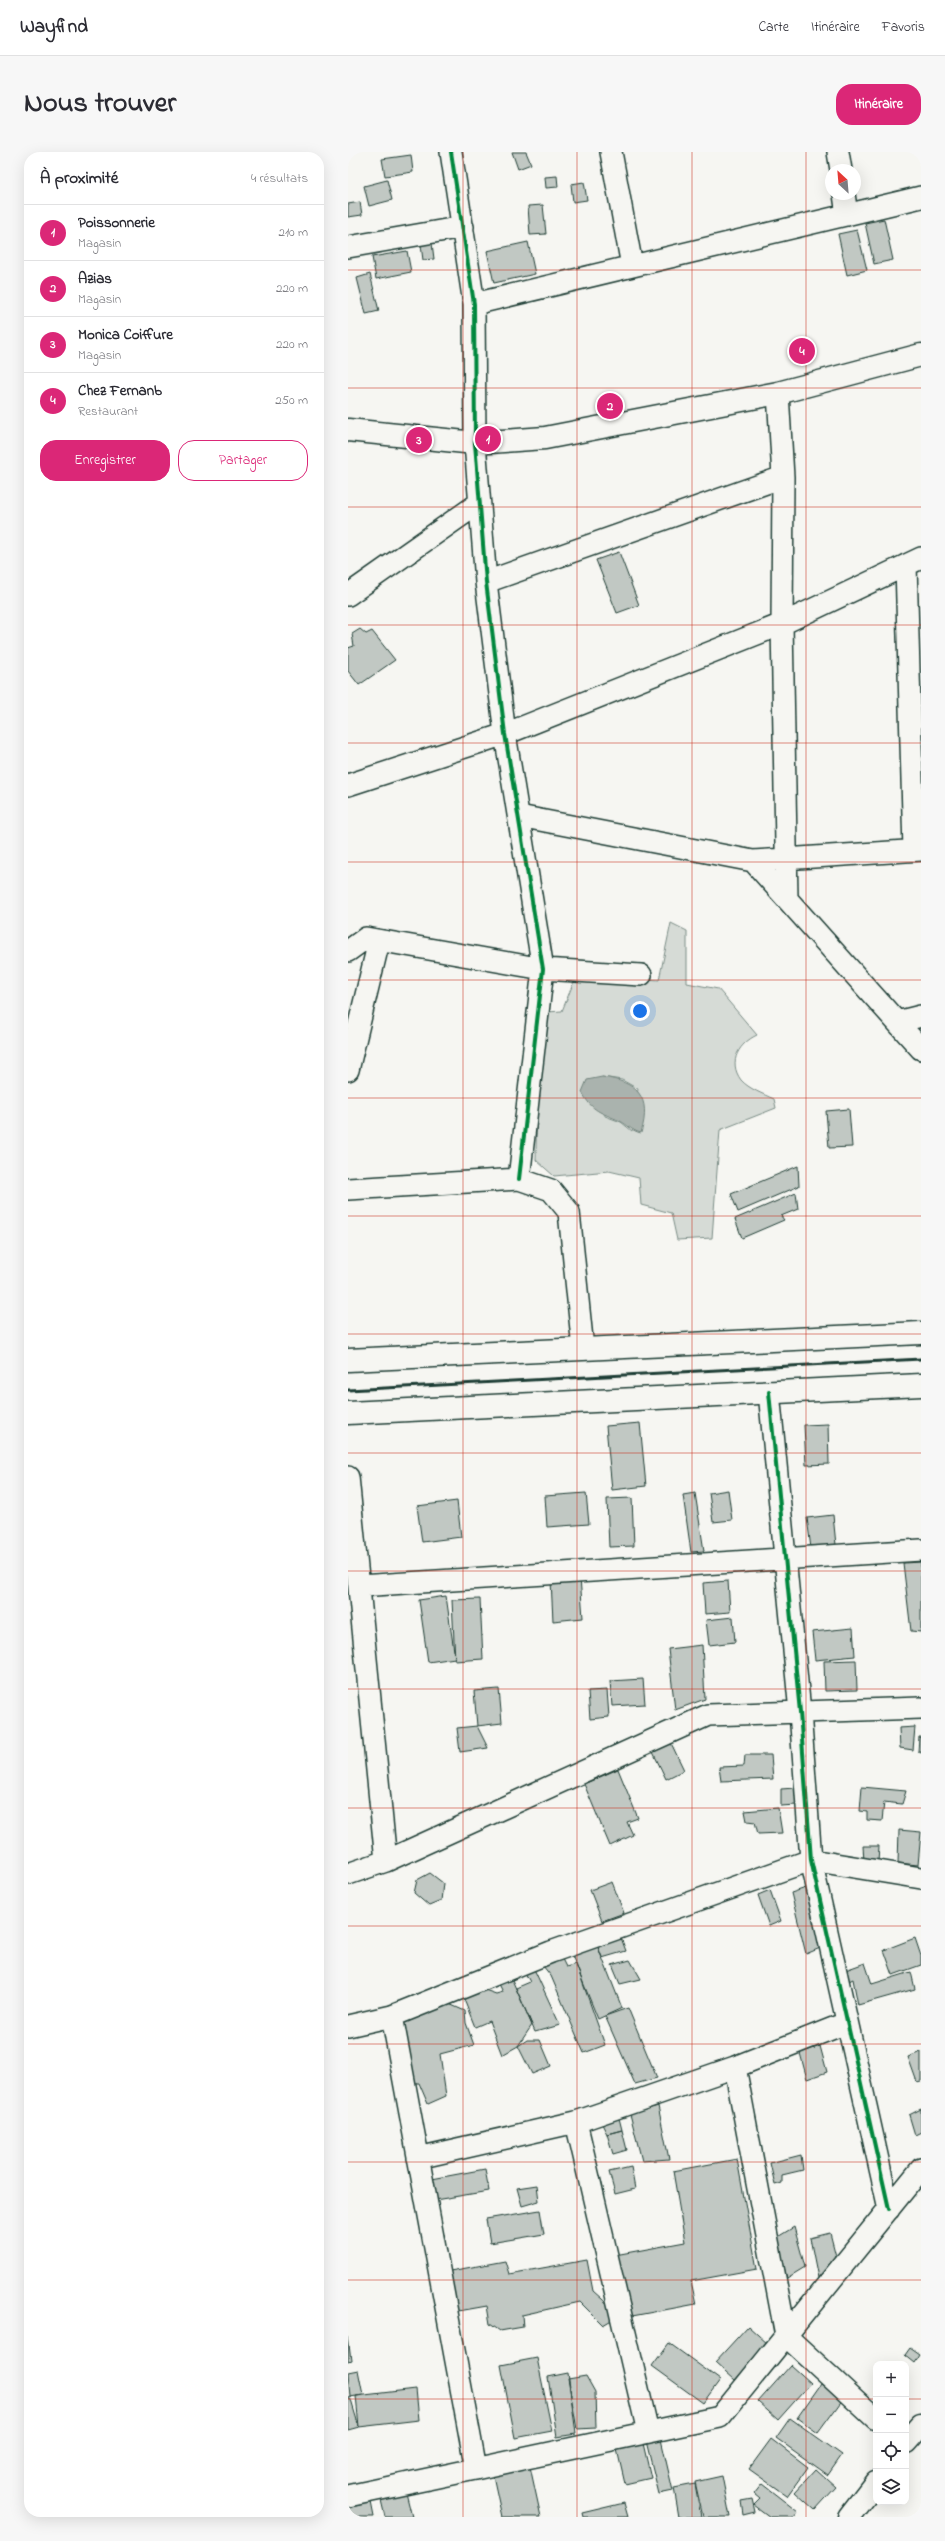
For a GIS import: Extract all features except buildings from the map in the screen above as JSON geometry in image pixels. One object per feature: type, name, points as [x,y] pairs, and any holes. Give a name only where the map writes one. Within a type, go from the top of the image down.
[{"type":"main road","points":[[348,430],[475,442],[571,434],[778,393],[921,355]]},
{"type":"main road","points":[[348,1360],[921,1333]]},
{"type":"main road","points":[[348,1413],[921,1385]]},
{"type":"main road","points":[[909,2439],[921,2425]]},
{"type":"main road","points":[[849,2517],[873,2486]]},
{"type":"street","points":[[451,152],[474,304],[475,442],[486,582],[505,734],[543,969],[519,1179]]},
{"type":"street","points":[[611,152],[632,266]]},
{"type":"street","points":[[838,152],[840,164]]},
{"type":"street","points":[[474,304],[921,197]]},
{"type":"street","points":[[845,200],[847,214]]},
{"type":"street","points":[[348,247],[463,227]]},
{"type":"street","points":[[778,393],[782,477],[782,624],[787,899]]},
{"type":"street","points":[[486,582],[782,477]]},
{"type":"street","points":[[348,595],[479,503]]},
{"type":"street","points":[[348,785],[505,734],[782,624],[914,562],[918,850],[753,861],[518,816]]},
{"type":"street","points":[[753,861],[921,1049]]},
{"type":"street","points":[[348,951],[366,938],[543,969],[640,975]]},
{"type":"street","points":[[348,1070],[379,941]]},
{"type":"street","points":[[897,1022],[921,1016]]},
{"type":"street","points":[[348,1189],[519,1179],[552,1190],[569,1212],[584,1349]]},
{"type":"street","points":[[769,1392],[800,1712],[811,1860],[846,2023],[874,2136],[889,2209]]},
{"type":"street","points":[[348,1476],[386,1861]]},
{"type":"street","points":[[359,1586],[921,1550]]},
{"type":"street","points":[[348,1874],[386,1861],[708,1715],[921,1708]]},
{"type":"street","points":[[348,2026],[392,2016],[551,1952],[811,1860],[921,1878]]},
{"type":"street","points":[[392,2016],[476,2469]]},
{"type":"street","points":[[418,2158],[576,2122],[736,2067],[846,2023]]},
{"type":"street","points":[[736,2067],[786,2336],[873,2416]]},
{"type":"street","points":[[576,2122],[648,2432]]},
{"type":"street","points":[[348,2496],[720,2417],[921,2169]]},
{"type":"shaded area","points":[[671,923],[687,931],[687,983],[718,989],[757,1035],[745,1043],[737,1053],[735,1066],[741,1080],[756,1091],[774,1099],[776,1108],[720,1130],[712,1238],[677,1240],[671,1213],[641,1205],[639,1178],[609,1171],[554,1176],[536,1160],[537,1071],[546,1012],[562,1011],[577,974],[659,980]],"holes":[[[602,1077],[622,1080],[638,1089],[632,1131],[621,1122],[605,1116]]]},
{"type":"shaded area","points":[[602,1077],[614,1079],[624,1083],[633,1087],[639,1093],[643,1100],[644,1109],[644,1120],[641,1133],[598,1111],[589,1104],[582,1092],[587,1080]]},
{"type":"railway","points":[[348,1390],[921,1359]]},
{"type":"cycle path","points":[[451,152],[474,304],[475,443],[486,582],[505,734],[543,969],[519,1179]]},
{"type":"cycle path","points":[[769,1392],[800,1712],[811,1860],[889,2209]]},
{"type":"place","name":"Chez Fernanb","points":[[802,351]]},
{"type":"place","name":"Azias","points":[[610,406]]},
{"type":"place","name":"Poissonnerie","points":[[488,439]]},
{"type":"place","name":"Monica Coiffure","points":[[419,440]]}]
